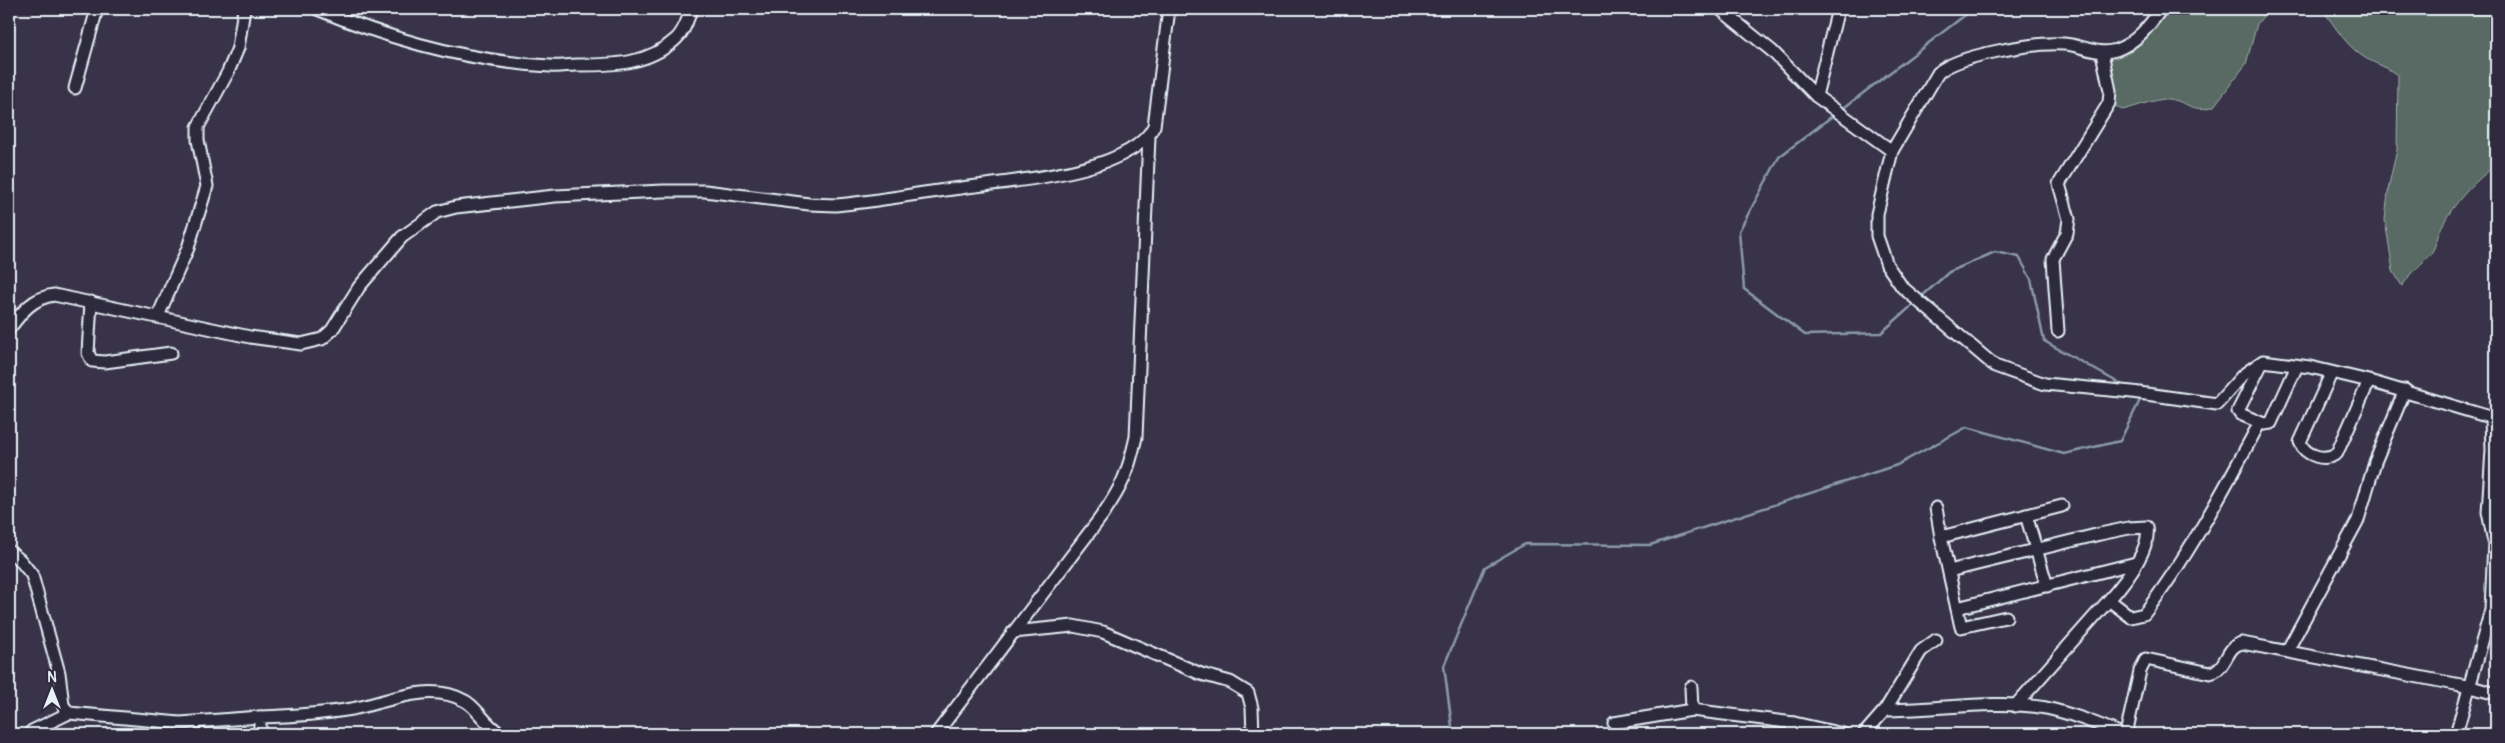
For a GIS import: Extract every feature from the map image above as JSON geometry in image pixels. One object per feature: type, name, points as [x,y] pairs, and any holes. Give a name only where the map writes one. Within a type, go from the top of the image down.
[{"type":"street","points":[[75,88],[97,9]]},
{"type":"street","points":[[158,316],[188,248],[207,186],[198,140],[198,127],[228,72],[238,48],[244,9]]},
{"type":"street","points":[[317,9],[368,27],[400,41],[474,58],[553,67],[628,64],[650,56],[676,40],[683,31],[692,9]]},
{"type":"street","points":[[936,734],[1101,517],[1116,495],[1129,470],[1136,437],[1149,137],[1154,126],[1169,9]]},
{"type":"street","points":[[1720,9],[1772,51],[1816,96],[1892,151]]},
{"type":"street","points":[[1816,96],[1838,9]]},
{"type":"street","points":[[2161,9],[2148,26],[2133,40],[2119,49],[2102,53],[2067,44],[2039,45],[1970,58],[1944,67],[1892,151],[1877,214],[1877,236],[1886,265],[1902,287],[1995,366],[2045,384],[2132,392],[2217,404],[2243,375],[2264,361],[2369,380],[2494,418],[2488,512],[2495,542],[2494,599],[2471,687],[2456,734]]},
{"type":"street","points":[[2058,331],[2053,259],[2067,233],[2070,219],[2059,184],[2109,103],[2110,91],[2102,53]]},
{"type":"street","points":[[9,329],[33,301],[42,296],[54,294],[290,344],[322,339],[332,330],[359,287],[402,237],[438,212],[456,207],[555,196],[663,190],[705,191],[809,204],[836,205],[876,201],[1027,180],[1079,169],[1121,155],[1139,146],[1149,137]]},
{"type":"street","points":[[91,302],[88,353],[92,361],[105,362],[171,353]]},
{"type":"street","points":[[2264,361],[2238,411],[2240,414],[2264,424],[2271,423],[2297,366]]},
{"type":"street","points":[[2331,374],[2300,442],[2303,448],[2318,457],[2329,457],[2337,453],[2369,380]]},
{"type":"street","points":[[2287,651],[2358,520],[2375,462],[2405,390]]},
{"type":"street","points":[[2109,600],[2131,616],[2144,614],[2158,596],[2200,528],[2258,426]]},
{"type":"street","points":[[1942,537],[2062,506]]},
{"type":"street","points":[[1936,508],[1961,627],[2006,616]]},
{"type":"street","points":[[2026,515],[2047,586]]},
{"type":"street","points":[[1949,572],[2119,530],[2148,528],[2149,538],[2125,582],[2014,706]]},
{"type":"street","points":[[9,551],[20,560],[32,575],[58,674],[63,705],[69,713]]},
{"type":"street","points":[[1957,608],[2136,563]]},
{"type":"street","points":[[1013,632],[1073,626],[1103,632],[1201,674],[1230,682],[1248,693],[1252,708],[1253,734]]},
{"type":"street","points":[[1864,734],[1885,710],[1921,651],[1936,640]]},
{"type":"street","points":[[1885,710],[2014,706],[2045,708],[2124,734],[2140,671],[2146,659],[2210,672],[2220,668],[2230,650],[2238,644],[2246,643],[2471,687],[2496,694]]},
{"type":"street","points":[[1691,687],[1692,710]]},
{"type":"street","points":[[30,734],[32,730],[69,713],[180,723],[327,712],[421,693],[448,694],[467,701],[484,722],[502,734]]},
{"type":"street","points":[[1614,723],[1692,710],[1792,729],[1843,734]]},
{"type":"street","points":[[260,717],[260,734]]},
{"type":"green space","points":[[2172,9],[2269,9],[2257,24],[2246,64],[2214,106],[2200,109],[2168,99],[2157,100],[2122,110],[2114,105],[2108,57],[2143,35]]},
{"type":"green space","points":[[2322,9],[2492,9],[2496,11],[2496,165],[2481,177],[2459,200],[2442,226],[2431,254],[2402,286],[2393,271],[2385,220],[2389,184],[2397,150],[2398,76],[2353,49]]},
{"type":"waterway","points":[[1841,110],[1973,9]]},
{"type":"waterway","points":[[1835,114],[1779,157],[1739,231],[1744,289],[1805,335],[1881,333],[1916,302]]},
{"type":"waterway","points":[[1920,298],[1949,272],[1995,252],[2019,257],[2031,279],[2044,341],[2126,387]]},
{"type":"waterway","points":[[1453,734],[1444,666],[1485,567],[1525,544],[1650,545],[1897,465],[1967,427],[2064,454],[2120,441],[2142,396]]}]
